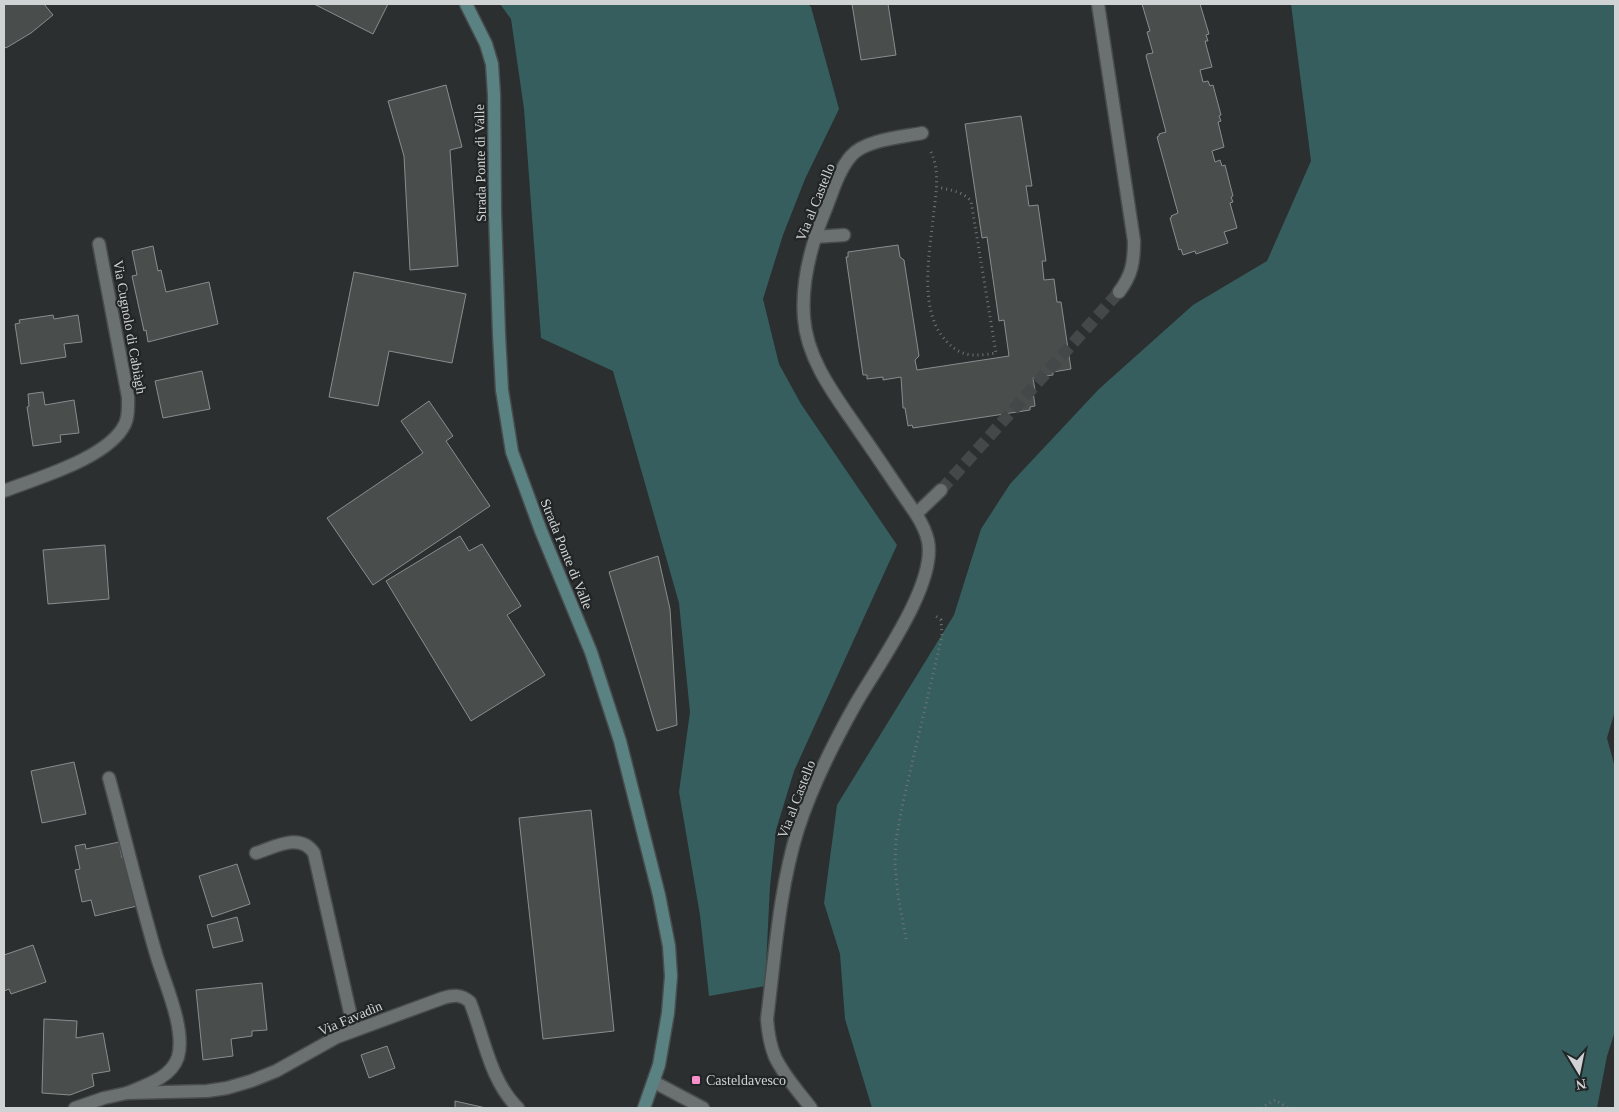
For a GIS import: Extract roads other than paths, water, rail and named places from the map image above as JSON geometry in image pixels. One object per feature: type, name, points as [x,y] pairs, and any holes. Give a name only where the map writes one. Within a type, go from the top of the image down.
[{"type":"street","name":"Strada Ponte di Valle","points":[[466,4],[486,44],[492,64],[494,95],[494,213],[499,334],[502,390],[512,452],[541,531],[591,652],[614,723],[659,894],[669,946],[671,976],[668,1013],[654,1082],[644,1108]]},
{"type":"street","points":[[1098,4],[1134,241],[1133,269],[1119,292]]},
{"type":"street","name":"Via al Castello","points":[[811,1108],[785,1074],[775,1057],[769,1039],[767,1019],[788,870],[798,828],[814,787],[855,705],[914,604],[927,568],[929,542],[916,514],[831,390],[817,363],[808,342],[804,319],[804,293],[814,237],[850,157],[867,146],[922,133]]},
{"type":"street","points":[[814,237],[844,235]]},
{"type":"street","name":"Via Cugnolo di Cabiàgh","points":[[4,491],[93,455],[109,443],[121,431],[126,422],[128,398],[99,244]]},
{"type":"street","points":[[916,514],[941,490]]},
{"type":"street","name":"Via Favadìn","points":[[75,1108],[104,1098],[127,1093],[160,1079],[175,1063],[179,1046],[174,1008],[156,954],[109,778]]},
{"type":"street","points":[[256,853],[288,843],[298,842],[306,844],[314,853],[354,1030]]},
{"type":"street","name":"Via Favadìn","points":[[127,1093],[207,1091],[227,1088],[251,1081],[276,1071],[337,1037],[455,995],[464,997],[470,1002],[494,1071],[502,1087],[518,1108]]},
{"type":"street","points":[[654,1082],[703,1108]]},
{"type":"tunnel","points":[[941,490],[1119,292]]},
{"type":"place","name":"Casteldavesco","points":[[696,1080]]}]
